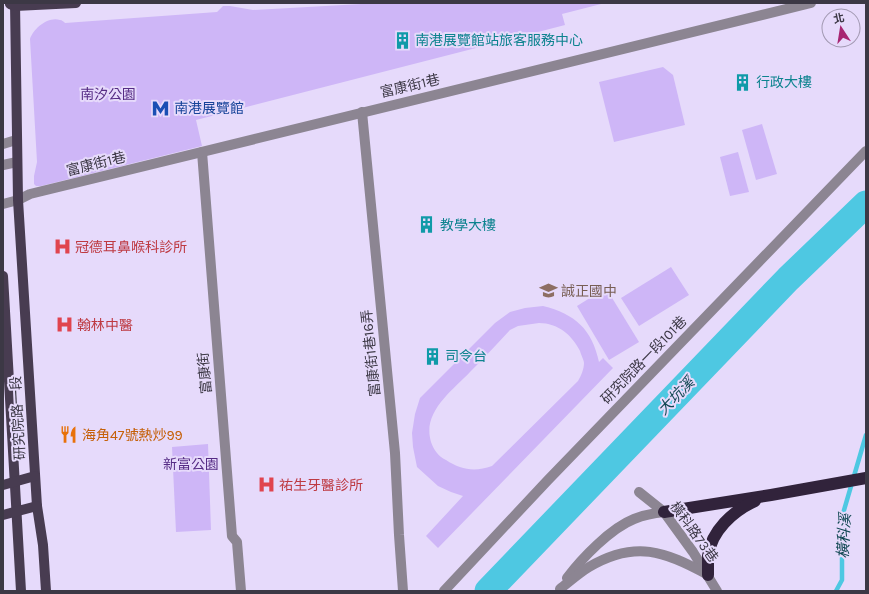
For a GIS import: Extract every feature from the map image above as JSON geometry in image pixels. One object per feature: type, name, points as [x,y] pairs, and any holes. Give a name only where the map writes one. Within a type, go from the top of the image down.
[{"type":"highway","points":[[664,512],[821,487],[866,478]]},
{"type":"highway","points":[[708,575],[708,555],[714,538],[724,523],[732,514],[743,507],[771,495]]},
{"type":"main road","points":[[13,4],[76,3]]},
{"type":"main road","name":"研究院路一段","points":[[13,4],[18,200],[37,506],[43,545],[46,591]]},
{"type":"main road","name":"研究院路一段","points":[[3,276],[21,591]]},
{"type":"main road","points":[[3,485],[35,476]]},
{"type":"main road","points":[[3,515],[16,510],[37,506]]},
{"type":"street","name":"富康街1巷","points":[[3,204],[18,200],[30,194],[811,3]]},
{"type":"street","name":"富康街1巷16弄","points":[[362,112],[395,453],[403,591]]},
{"type":"street","points":[[3,144],[16,140]]},
{"type":"street","name":"研究院路一段101巷","points":[[444,591],[548,480],[866,151]]},
{"type":"street","name":"富康街","points":[[202,152],[232,536],[237,542],[241,591]]},
{"type":"street","points":[[3,165],[17,162]]},
{"type":"street","name":"橫科路73巷","points":[[639,492],[664,512],[693,552],[717,591]]},
{"type":"street","points":[[559,590],[570,574],[597,545],[620,526],[646,514],[664,512]]},
{"type":"street","name":"橫科路73巷","points":[[559,590],[589,568],[606,559],[622,553],[639,551],[655,552],[672,556],[708,575]]},
{"type":"green space","name":"南汐公園","points":[[379,3],[605,3],[562,14],[565,25],[196,120],[202,146],[41,186],[36,186],[34,184],[37,162],[30,39],[34,31],[42,24],[55,19],[61,20],[65,23],[217,12],[223,6],[253,10]]},
{"type":"green space","points":[[663,67],[673,75],[685,125],[614,142],[599,82]]},
{"type":"green space","points":[[762,124],[777,174],[756,180],[742,130]]},
{"type":"green space","points":[[738,152],[749,192],[730,196],[720,157]]},
{"type":"green space","points":[[671,267],[689,295],[639,326],[621,298]]},
{"type":"green space","points":[[606,288],[639,342],[609,360],[577,306]]},
{"type":"green space","points":[[543,306],[564,313],[573,319],[587,332],[592,340],[599,362],[603,358],[613,368],[438,548],[426,536],[463,496],[438,486],[417,467],[412,433],[415,414],[420,398],[495,323],[510,312],[525,308]],"holes":[[[539,323],[552,325],[564,331],[577,345],[584,360],[584,365],[578,381],[492,466],[480,469],[468,469],[457,466],[441,457],[432,445],[429,431],[431,421],[440,403],[510,330],[518,326]]]},
{"type":"green space","name":"新富公園","points":[[208,444],[211,530],[176,532],[172,447]]},
{"type":"waterway","name":"大坑溪","points":[[488,591],[788,279],[866,204]]},
{"type":"waterway","name":"橫科溪","points":[[836,591],[842,580],[842,517],[866,435]]},
{"type":"place","name":"南港展覽館站旅客服務中心","points":[[402,40]]},
{"type":"place","name":"行政大樓","points":[[743,82]]},
{"type":"place","name":"南港展覽館","points":[[161,108]]},
{"type":"place","name":"教學大樓","points":[[427,225]]},
{"type":"place","name":"冠德耳鼻喉科診所","points":[[62,247]]},
{"type":"place","name":"誠正國中","points":[[548,291]]},
{"type":"place","name":"翰林中醫","points":[[64,325]]},
{"type":"place","name":"司令台","points":[[432,356]]},
{"type":"place","name":"海角47號熱炒99","points":[[69,435]]},
{"type":"place","name":"祐生牙醫診所","points":[[266,485]]}]
